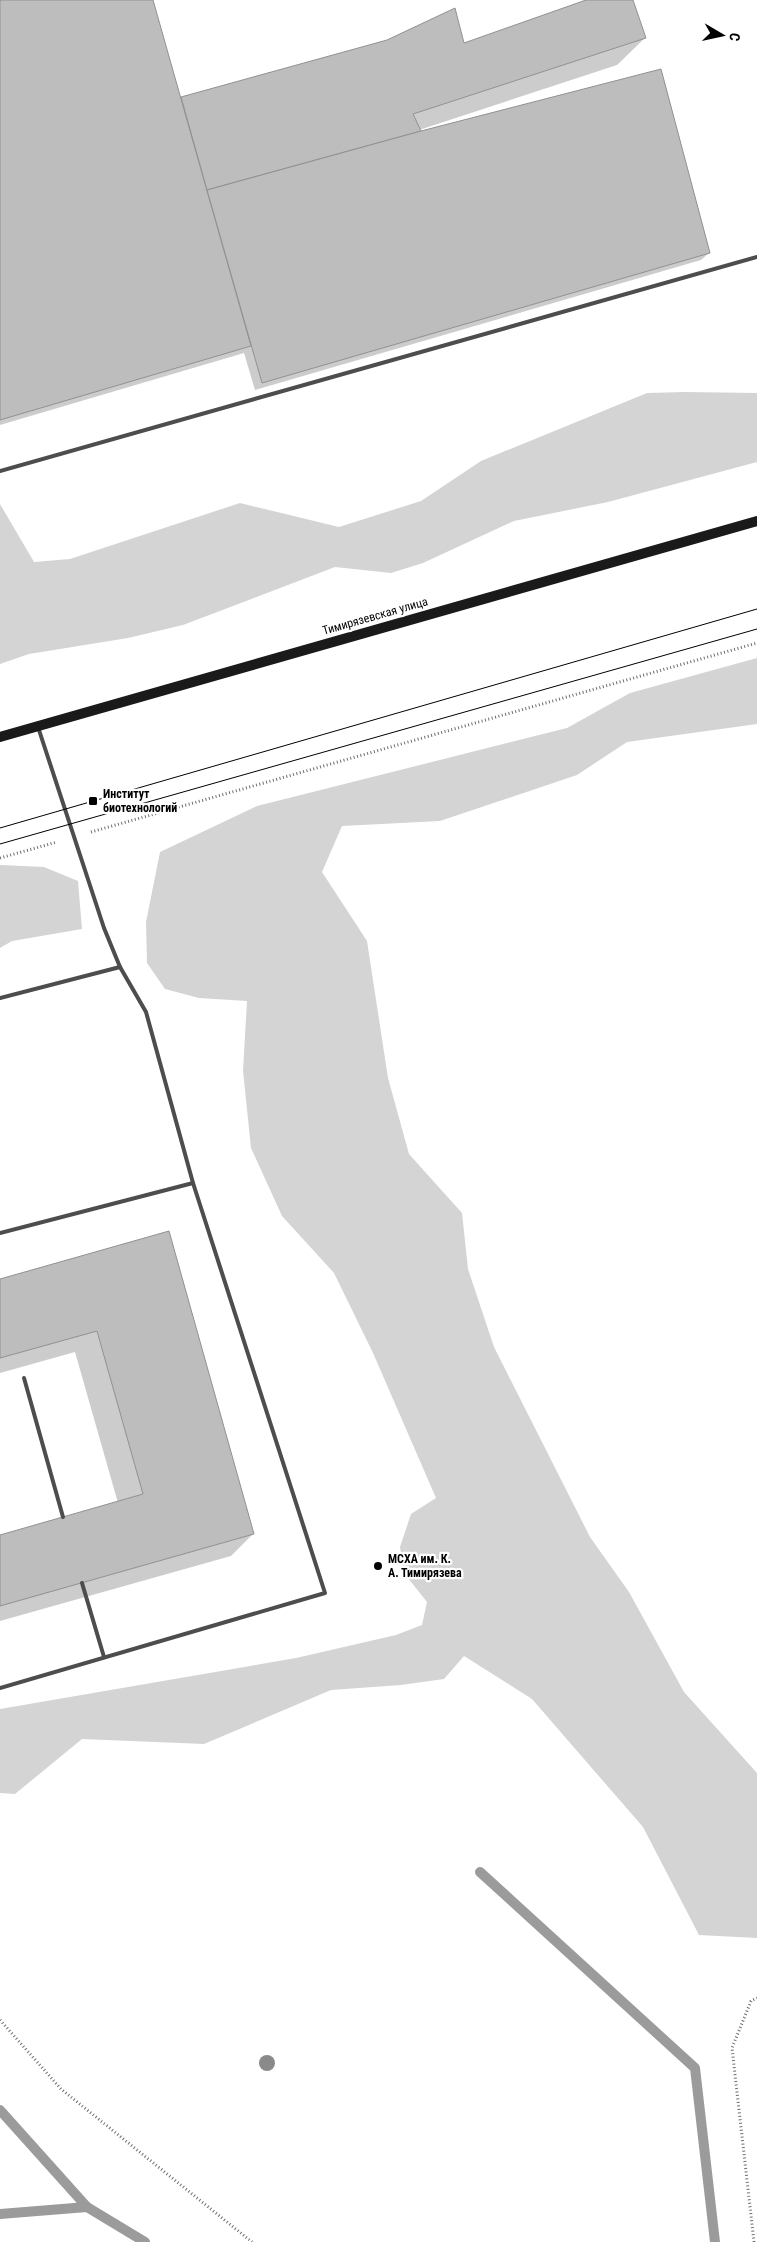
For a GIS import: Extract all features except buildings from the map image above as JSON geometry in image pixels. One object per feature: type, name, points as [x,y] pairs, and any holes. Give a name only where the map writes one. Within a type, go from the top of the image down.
[{"type":"main road","name":"Тимирязевская улица","points":[[0,737],[757,521]]},
{"type":"lane","points":[[0,471],[757,257]]},
{"type":"lane","points":[[0,1688],[326,1592],[193,1184],[146,1012],[120,967],[104,928],[38,725]]},
{"type":"lane","points":[[0,998],[120,967]]},
{"type":"lane","points":[[0,1233],[193,1184]]},
{"type":"lane","points":[[24,1378],[63,1517]]},
{"type":"lane","points":[[82,1583],[104,1657]]},
{"type":"path","points":[[0,858],[757,643]]},
{"type":"path","points":[[754,2242],[732,2048],[751,2001],[757,1998]]},
{"type":"path","points":[[0,2020],[61,2089],[252,2242]]},
{"type":"shaded area","points":[[647,393],[757,393],[757,462],[608,502],[514,521],[423,563],[391,573],[335,567],[183,625],[128,638],[29,654],[0,664],[0,504],[34,562],[70,559],[240,503],[339,527],[421,501],[481,461]]},
{"type":"shaded area","points":[[757,658],[757,724],[627,742],[577,775],[440,821],[342,826],[322,872],[367,941],[388,1078],[409,1154],[462,1213],[468,1269],[494,1347],[590,1537],[629,1592],[684,1692],[757,1773],[757,1938],[699,1935],[643,1827],[532,1699],[464,1656],[444,1679],[401,1685],[331,1690],[204,1744],[82,1739],[15,1794],[0,1793],[0,1709],[296,1658],[396,1635],[422,1625],[427,1602],[404,1573],[400,1547],[411,1514],[436,1498],[373,1353],[334,1273],[282,1216],[251,1148],[243,1071],[247,1001],[199,998],[165,989],[147,963],[146,922],[160,852],[257,806],[567,728],[630,693]]},
{"type":"shaded area","points":[[0,865],[44,867],[78,881],[82,929],[12,941],[0,948]]},
{"type":"waterway","points":[[480,1872],[695,2068],[715,2242]]},
{"type":"waterway","points":[[0,2110],[87,2207],[145,2242]]},
{"type":"waterway","points":[[0,2214],[87,2207]]},
{"type":"tram line","points":[[0,828],[757,609]]},
{"type":"tram line","points":[[0,844],[757,629]]},
{"type":"place","name":"Институт биотехнологий","points":[[93,801]]},
{"type":"place","name":"МСХА им. К. А. Тимирязева","points":[[378,1566]]}]
